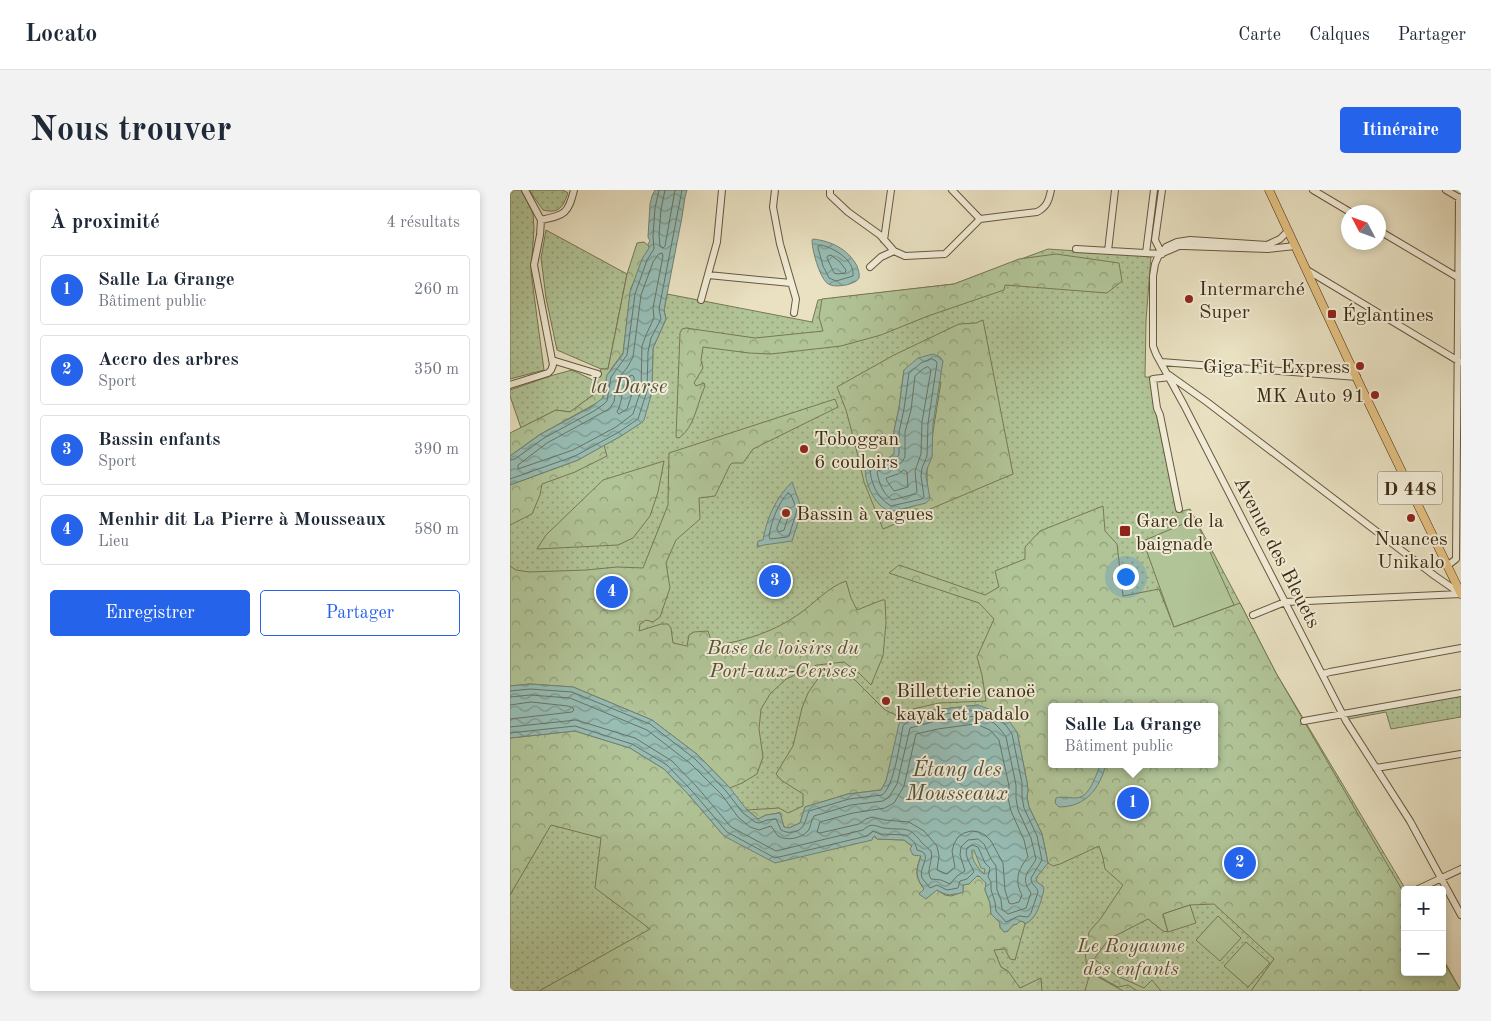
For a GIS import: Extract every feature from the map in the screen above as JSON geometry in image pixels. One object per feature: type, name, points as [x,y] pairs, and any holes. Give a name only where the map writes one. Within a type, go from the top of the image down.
[{"type":"main road","name":"D 448","points":[[1269,190],[1446,566],[1461,594]]},
{"type":"street","points":[[510,385],[548,373],[553,365],[534,265],[541,220],[525,190]]},
{"type":"street","points":[[541,220],[559,216],[566,212],[571,203],[574,190]]},
{"type":"street","points":[[701,300],[717,242],[722,190]]},
{"type":"street","points":[[775,190],[773,207],[780,244],[796,299],[794,313]]},
{"type":"street","points":[[830,190],[830,194],[848,212],[880,236],[894,252],[905,256],[945,254],[980,219],[1037,212],[1043,209],[1049,201],[1051,190]]},
{"type":"street","points":[[884,240],[891,190]]},
{"type":"street","points":[[952,190],[980,219]]},
{"type":"street","points":[[1108,251],[1115,190]]},
{"type":"street","points":[[1146,253],[1154,190]]},
{"type":"street","points":[[1162,190],[1156,240],[1162,254]]},
{"type":"street","points":[[1313,190],[1341,207]]},
{"type":"street","points":[[1446,190],[1460,198],[1459,362],[1457,370],[1459,463],[1456,559],[1446,566]]},
{"type":"street","points":[[1162,254],[1171,244],[1183,240],[1267,245],[1280,239],[1288,230]]},
{"type":"street","points":[[1386,235],[1459,279]]},
{"type":"street","points":[[1076,249],[1162,254],[1179,246],[1268,250],[1295,246]]},
{"type":"street","points":[[870,267],[880,257],[894,252]]},
{"type":"street","name":"Avenue des Bleuets","points":[[1162,254],[1158,257],[1153,276],[1153,346],[1156,354],[1323,674],[1342,715],[1410,821],[1461,915]]},
{"type":"street","points":[[1307,270],[1459,362]]},
{"type":"street","points":[[708,275],[791,283]]},
{"type":"street","points":[[552,360],[598,374]]},
{"type":"street","points":[[1161,362],[1358,380]]},
{"type":"street","points":[[1180,509],[1157,408],[1153,379],[1169,376],[1207,402],[1461,594]]},
{"type":"street","points":[[1253,615],[1285,602],[1461,594]]},
{"type":"street","points":[[1323,674],[1461,648]]},
{"type":"street","points":[[1304,721],[1461,693]]},
{"type":"street","points":[[1376,768],[1460,757]]},
{"type":"street","points":[[1424,886],[1461,869]]},
{"type":"green space","points":[[510,190],[521,190],[533,213],[534,229],[531,272],[544,370],[510,379]]},
{"type":"green space","points":[[529,190],[563,190],[568,193],[560,208],[548,211],[543,210]]},
{"type":"green space","points":[[546,230],[627,274],[608,369],[601,369],[557,350],[546,298],[541,258]]},
{"type":"green space","points":[[644,242],[650,247],[631,288],[623,353],[611,369],[602,400],[539,435],[510,456],[510,433],[556,410],[570,412],[593,395],[599,383],[597,381],[601,369],[608,369],[627,274],[637,243]]},
{"type":"green space","name":"Base de loisirs du Port-aux-Cerises","points":[[1048,249],[1151,256],[1146,321],[1145,377],[1151,377],[1156,413],[1178,512],[1190,509],[1276,673],[1404,886],[1401,886],[1401,976],[1446,976],[1446,964],[1461,991],[510,991],[510,485],[578,460],[642,422],[652,392],[653,348],[666,319],[664,310],[667,294],[812,322],[818,300],[954,284]]},
{"type":"green space","points":[[1056,254],[1119,263],[1122,281],[1107,293],[1005,285],[1004,290],[928,316],[881,335],[841,346],[771,354],[703,347],[701,360],[703,368],[694,383],[696,386],[704,383],[705,386],[689,428],[679,438],[676,437],[680,333],[682,329],[755,338],[823,331],[819,317],[822,299],[954,284],[1019,259]]},
{"type":"green space","points":[[983,320],[1013,474],[883,529],[864,482],[846,410],[837,387],[894,355],[959,324],[976,323]],"holes":[[[904,370],[941,382],[927,469],[927,484],[911,507],[890,512],[890,457],[895,453],[894,431]]]},
{"type":"green space","points":[[572,370],[599,383],[593,395],[570,412],[556,410],[521,428],[510,396],[510,390]]},
{"type":"green space","points":[[835,399],[838,407],[753,449],[743,463],[732,463],[715,496],[699,498],[700,519],[676,540],[666,563],[670,588],[660,617],[653,622],[646,620],[640,624],[639,631],[661,624],[668,624],[671,628],[673,643],[687,646],[689,635],[694,632],[708,631],[713,646],[736,641],[758,635],[779,626],[799,614],[833,587],[846,581],[857,610],[885,600],[886,623],[883,656],[871,685],[844,662],[817,665],[786,679],[770,694],[761,709],[759,729],[763,757],[757,774],[730,788],[698,755],[652,720],[573,687],[530,684],[510,686],[510,566],[516,570],[529,572],[617,567],[643,568],[668,505],[669,453]]},
{"type":"green space","points":[[604,445],[607,456],[575,472],[542,484],[540,495],[532,514],[510,525],[510,485],[578,460]]},
{"type":"green space","points":[[664,461],[658,492],[650,516],[633,538],[618,545],[537,549],[546,535],[603,480]]},
{"type":"green space","points":[[1103,506],[1105,531],[1117,544],[1123,596],[1159,589],[1174,627],[1240,603],[1276,673],[1401,888],[1401,976],[1446,976],[1446,966],[1461,991],[1251,991],[1274,959],[1214,904],[1190,905],[1163,914],[1168,932],[1163,931],[1148,919],[1109,939],[1094,959],[1117,976],[1144,988],[1152,980],[1161,991],[1137,991],[1128,985],[1118,987],[1087,970],[1085,951],[1089,932],[1101,918],[1123,885],[1105,869],[1099,846],[1060,864],[1053,866],[1048,863],[1042,834],[1029,807],[1027,782],[1017,732],[978,705],[934,710],[904,717],[886,781],[881,790],[848,794],[805,807],[800,823],[789,828],[784,827],[780,813],[766,815],[758,819],[747,810],[779,808],[788,813],[803,806],[803,794],[781,780],[776,774],[793,746],[802,708],[808,693],[819,677],[840,671],[855,680],[885,710],[900,717],[913,709],[939,703],[986,701],[977,657],[994,619],[979,603],[889,573],[899,565],[985,595],[999,587],[995,571],[1025,559],[1025,547],[1040,531]]},
{"type":"green space","points":[[1195,519],[1234,605],[1174,627],[1143,541]]},
{"type":"green space","points":[[1461,696],[1461,717],[1391,729],[1386,712],[1349,719],[1346,716]]},
{"type":"green space","points":[[575,731],[630,748],[664,769],[724,836],[875,836],[877,839],[904,840],[921,855],[917,876],[924,889],[937,890],[951,896],[963,892],[963,885],[969,884],[977,876],[981,877],[986,883],[985,890],[990,903],[991,914],[1000,923],[1000,927],[1004,932],[1020,921],[1025,924],[1015,960],[1010,959],[1005,949],[994,950],[1001,967],[1008,971],[1020,988],[1041,978],[1042,991],[539,991],[650,929],[595,888],[601,838],[551,825],[510,895],[510,738]]},
{"type":"green space","points":[[1190,905],[1196,923],[1168,932],[1163,914]]},
{"type":"green space","points":[[1218,916],[1241,938],[1220,961],[1196,940]]},
{"type":"green space","points":[[1246,942],[1270,963],[1248,987],[1224,966]]},
{"type":"green space","points":[[1091,973],[1123,991],[1085,991]]},
{"type":"water","name":"la Darse","points":[[655,190],[687,190],[664,310],[666,319],[653,348],[652,392],[644,420],[621,436],[578,460],[510,485],[510,456],[541,434],[591,407],[603,398],[607,375],[623,354],[630,292],[642,259],[649,248],[650,204]]},
{"type":"water","points":[[813,239],[832,244],[849,255],[857,266],[859,278],[855,282],[841,286],[833,286],[827,283],[816,263],[812,244]]},
{"type":"water","points":[[933,354],[940,357],[943,361],[933,424],[932,457],[926,476],[930,499],[926,503],[890,512],[876,501],[870,490],[865,473],[866,461],[890,457],[894,454],[894,431],[904,370],[918,358]]},
{"type":"water","name":"Bassin à vagues","points":[[792,482],[802,510],[792,541],[757,547],[758,541],[763,540],[773,508]]},
{"type":"water","points":[[767,565],[784,565],[775,591],[770,577]]},
{"type":"water","name":"Étang des Mousseaux","points":[[530,684],[573,687],[652,720],[698,755],[730,788],[747,810],[758,819],[766,815],[780,813],[784,827],[789,828],[800,823],[805,807],[848,794],[881,790],[886,781],[899,724],[904,717],[934,710],[978,705],[1000,713],[1017,732],[1027,782],[1029,807],[1042,834],[1048,863],[1036,878],[1044,890],[1038,910],[1033,918],[1025,924],[1020,921],[1004,932],[1000,927],[1000,923],[991,914],[990,903],[985,890],[986,883],[979,876],[969,884],[963,885],[963,892],[950,895],[937,890],[926,899],[919,894],[924,889],[917,873],[921,856],[913,855],[910,849],[912,846],[904,840],[877,839],[875,836],[872,840],[775,863],[724,836],[664,769],[630,748],[575,731],[510,738],[510,686]],"holes":[[[972,850],[974,850],[981,868],[985,869],[984,874],[974,860],[972,854]]]},
{"type":"water","points":[[1099,768],[1105,768],[1096,788],[1084,800],[1069,806],[1059,807],[1055,803],[1056,798],[1081,797],[1092,785]]},
{"type":"place","name":"Intermarché Super","points":[[1189,299]]},
{"type":"place","name":"Églantines","points":[[1332,314]]},
{"type":"place","name":"Giga Fit Express","points":[[1360,366]]},
{"type":"place","name":"MK Auto 91","points":[[1375,395]]},
{"type":"place","name":"Toboggan 6 couloirs","points":[[804,449]]},
{"type":"place","name":"Bassin à vagues","points":[[786,513]]},
{"type":"place","name":"Nuances Unikalo","points":[[1411,518]]},
{"type":"place","name":"Gare de la baignade","points":[[1125,531]]},
{"type":"place","name":"Bassin enfants","points":[[775,581]]},
{"type":"place","name":"Menhir dit La Pierre à Mousseaux","points":[[612,592]]},
{"type":"place","name":"Billetterie canoë kayak et padalo","points":[[886,701]]},
{"type":"place","name":"Salle La Grange","points":[[1133,803]]},
{"type":"place","name":"Accro des arbres","points":[[1240,863]]},
{"type":"park label","name":"Le Royaume des enfants","points":[[1131,956]]}]
